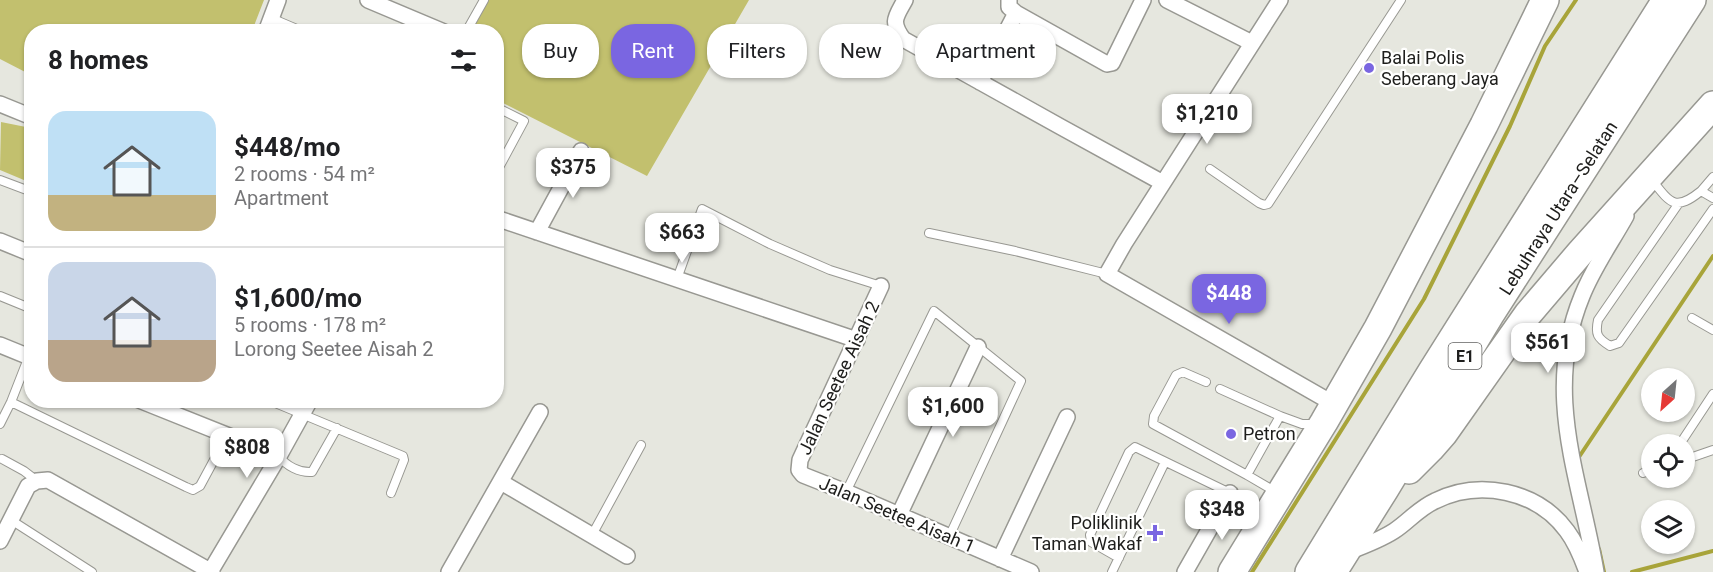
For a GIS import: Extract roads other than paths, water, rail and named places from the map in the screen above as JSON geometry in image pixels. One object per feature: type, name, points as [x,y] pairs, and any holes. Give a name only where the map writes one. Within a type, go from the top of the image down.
[{"type":"highway","points":[[1232,572],[1378,328],[1484,125],[1545,0]]},
{"type":"highway","name":"Lebuhraya Utara–Selatan","points":[[1339,563],[1490,315],[1539,220],[1666,0]]},
{"type":"highway","name":"Lebuhraya Utara–Selatan","points":[[1309,572],[1432,371],[1692,0]]},
{"type":"highway","points":[[1385,489],[1411,468],[1444,433],[1528,314],[1713,105]]},
{"type":"street","points":[[269,24],[278,0]]},
{"type":"street","points":[[368,0],[425,24]]},
{"type":"street","points":[[905,0],[894,20],[895,29],[903,39],[1163,183]]},
{"type":"street","points":[[980,82],[1012,6],[1107,64],[1112,63],[1143,0]]},
{"type":"street","points":[[1167,0],[1252,43]]},
{"type":"street","points":[[1280,0],[1107,274],[1329,413]]},
{"type":"street","points":[[0,104],[24,114]]},
{"type":"street","points":[[537,232],[581,151]]},
{"type":"street","points":[[1596,572],[1568,441],[1564,400],[1565,366],[1572,326],[1582,296],[1599,260],[1643,184]]},
{"type":"street","points":[[504,221],[857,340]]},
{"type":"street","points":[[0,241],[24,251]]},
{"type":"street","name":"Jalan Seetee Aisah 2","points":[[799,470],[800,460],[881,286]]},
{"type":"street","points":[[0,345],[24,355]]},
{"type":"street","points":[[899,515],[978,347]]},
{"type":"street","points":[[159,408],[279,456]]},
{"type":"street","points":[[0,541],[28,486],[37,481],[48,480],[211,572],[305,408]]},
{"type":"street","points":[[449,572],[540,412]]},
{"type":"street","points":[[1000,559],[1067,417]]},
{"type":"street","name":"Jalan Seetee Aisah 1","points":[[799,470],[803,475],[1031,572]]},
{"type":"street","points":[[501,482],[627,556]]},
{"type":"street","points":[[1339,563],[1392,532],[1438,499],[1456,493],[1492,490],[1516,495],[1547,511],[1567,530],[1587,572]]},
{"type":"street","points":[[1185,572],[1230,494]]},
{"type":"lane","points":[[470,24],[484,0]]},
{"type":"lane","points":[[1210,169],[1259,203],[1268,204],[1399,1]]},
{"type":"lane","points":[[504,111],[524,121],[504,158]]},
{"type":"lane","points":[[1643,184],[1667,199],[1679,203],[1687,202],[1713,177]]},
{"type":"lane","points":[[0,180],[24,189]]},
{"type":"lane","points":[[1701,191],[1713,198]]},
{"type":"lane","points":[[1679,203],[1598,320],[1596,332],[1599,340],[1610,346],[1619,343],[1713,209]]},
{"type":"lane","points":[[677,279],[702,209],[770,244],[830,270],[881,286]]},
{"type":"lane","points":[[929,233],[1107,274]]},
{"type":"lane","points":[[0,296],[24,306]]},
{"type":"lane","points":[[846,492],[934,311],[1021,381],[949,537]]},
{"type":"lane","points":[[1692,318],[1713,330]]},
{"type":"lane","points":[[0,424],[24,371]]},
{"type":"lane","points":[[1206,382],[1183,372],[1176,375],[1154,416],[1153,424],[1280,494]]},
{"type":"lane","points":[[1220,389],[1302,424],[1311,425],[1329,413]]},
{"type":"lane","points":[[1687,434],[1713,394]]},
{"type":"lane","points":[[11,402],[193,490],[200,486],[227,436]]},
{"type":"lane","points":[[307,408],[337,428],[403,456],[404,460],[391,493]]},
{"type":"lane","points":[[1247,475],[1280,416]]},
{"type":"lane","points":[[279,456],[285,464],[305,472],[312,472],[337,428]]},
{"type":"lane","points":[[592,535],[641,445]]},
{"type":"lane","points":[[1119,558],[1091,542],[1090,535],[1129,453],[1135,447],[1230,494]]},
{"type":"lane","points":[[1695,456],[1713,450]]},
{"type":"lane","points":[[2,459],[37,481]]},
{"type":"lane","points":[[1112,572],[1165,462]]},
{"type":"lane","points":[[10,520],[92,572]]},
{"type":"waterway","points":[[1252,572],[1424,299],[1510,126],[1545,46],[1576,0]]},
{"type":"waterway","points":[[1579,460],[1713,256]]},
{"type":"waterway","points":[[1599,549],[1604,572]]},
{"type":"waterway","points":[[1632,572],[1713,551]]},
{"type":"place","name":"Balai Polis Seberang Jaya","points":[[1369,68]]},
{"type":"place","name":"Petron","points":[[1231,434]]},
{"type":"place","name":"Poliklinik Taman Wakaf","points":[[1155,533]]}]
